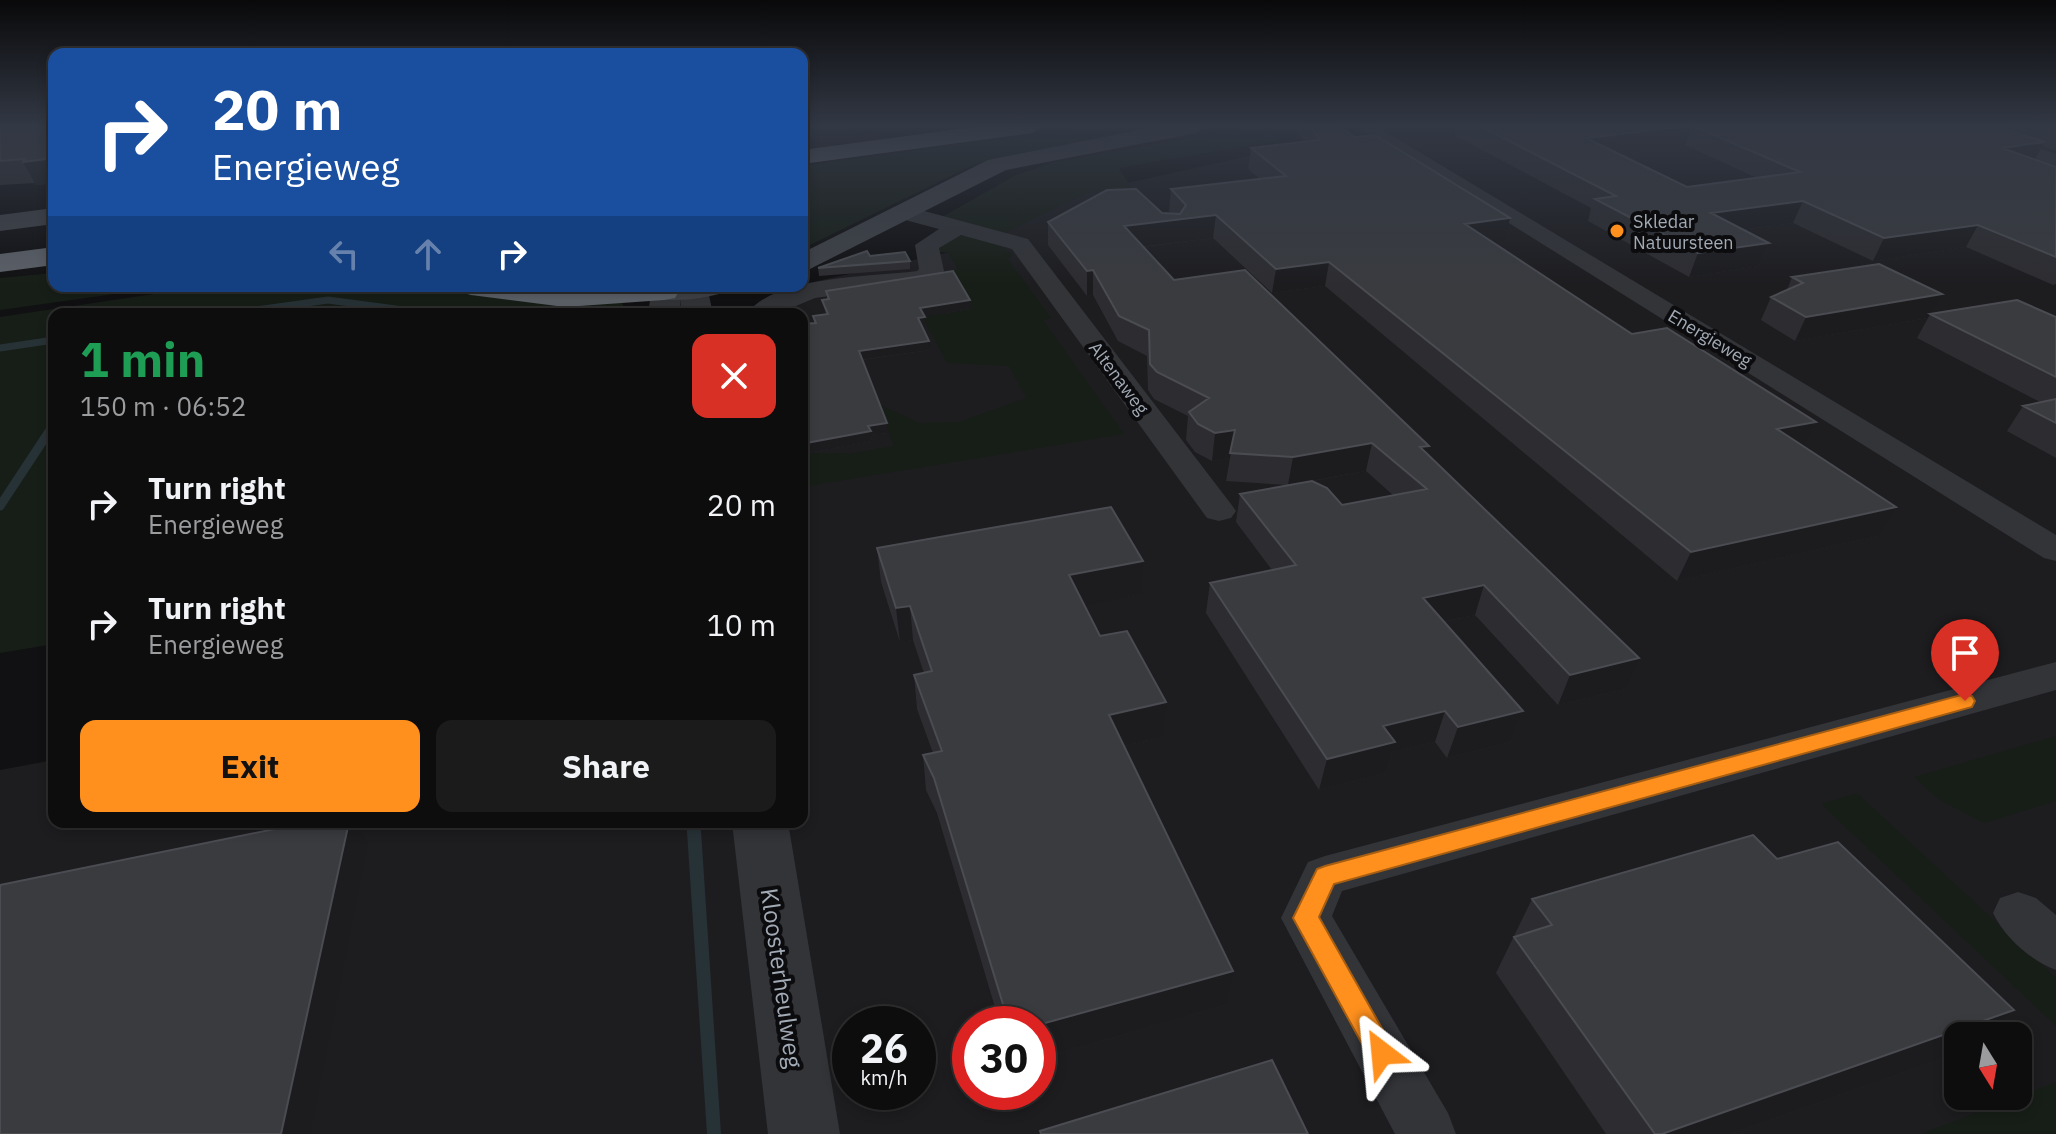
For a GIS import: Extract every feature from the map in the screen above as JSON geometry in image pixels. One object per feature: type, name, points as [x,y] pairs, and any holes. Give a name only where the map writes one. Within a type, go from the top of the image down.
[{"type":"highway","points":[[0,250],[48,244]]},
{"type":"highway","points":[[0,263],[48,257]]},
{"type":"highway","points":[[0,271],[48,268]]},
{"type":"highway","points":[[518,292],[565,298],[683,294]]},
{"type":"main road","points":[[810,258],[967,179]]},
{"type":"main road","points":[[0,223],[48,217]]},
{"type":"street","name":"Energieweg","points":[[1449,179],[2056,550]]},
{"type":"street","points":[[902,212],[1020,244],[1047,231]]},
{"type":"street","points":[[768,308],[778,301],[803,294],[924,277],[932,271],[927,245],[959,227]]},
{"type":"street","name":"Altenaweg","points":[[1020,244],[1219,511]]},
{"type":"street","points":[[1427,1134],[1306,918],[1325,876],[2056,676]]},
{"type":"street","name":"Kloosterheulweg","points":[[761,828],[804,1134]]},
{"type":"street","points":[[2018,913],[2056,947]]},
{"type":"shaded area","points":[[808,179],[945,179],[808,246]]},
{"type":"shaded area","points":[[1009,179],[1126,179],[1131,187],[1087,193],[1004,233],[942,217]]},
{"type":"shaded area","points":[[1146,179],[2056,179],[2056,1134],[0,1134],[0,770],[48,761],[48,828],[808,828],[808,308],[750,308],[782,292],[808,292],[808,283],[987,244],[1056,199]]},
{"type":"shaded area","points":[[968,235],[995,242],[1013,255],[1008,259],[1051,318],[1043,320],[1124,434],[808,486],[808,453],[853,453],[894,446],[878,404],[920,423],[959,422],[1026,398],[1009,366],[947,363],[922,317],[972,309],[951,271],[958,269],[948,253],[934,251],[951,236]]},
{"type":"shaded area","points":[[48,274],[48,292],[129,292],[0,310],[0,278]]},
{"type":"shaded area","points":[[167,292],[469,292],[552,304],[623,301],[623,308],[60,308]]},
{"type":"shaded area","points":[[48,310],[48,645],[0,653],[0,317]]},
{"type":"shaded area","points":[[2056,736],[2056,801],[1984,823],[1938,799],[1914,777]]},
{"type":"shaded area","points":[[1857,793],[2056,978],[2056,1026],[1821,804]]},
{"type":"shaded area","points":[[2056,1082],[2056,1134],[1921,1134],[1983,1110],[2032,1110],[2032,1091]]},
{"type":"building","points":[[1260,179],[1446,179],[1510,218],[1465,224],[1632,334],[1667,328],[1816,422],[1777,429],[1896,507],[1691,552],[1329,262],[1276,269],[1216,215],[1124,226],[1174,280],[1245,270],[1429,446],[1420,447],[1639,658],[1570,675],[1484,585],[1423,598],[1523,711],[1458,727],[1445,711],[1383,726],[1395,742],[1327,759],[1210,583],[1296,565],[1240,494],[1312,481],[1327,488],[1342,505],[1427,489],[1372,443],[1293,457],[1230,453],[1235,430],[1215,433],[1198,424],[1189,412],[1209,398],[1157,372],[1150,364],[1149,330],[1119,316],[1093,270],[1087,271],[1048,222],[1107,190],[1136,189],[1162,213],[1180,214],[1186,205],[1171,189]]},
{"type":"building","points":[[1583,179],[1670,179],[1687,187],[1748,179],[2056,179],[2056,257],[1978,225],[1884,238],[1803,201],[1711,213],[1769,243],[1698,253],[1595,199],[1616,196]]},
{"type":"building","points":[[867,251],[870,256],[905,252],[910,261],[818,268]]},
{"type":"building","points":[[1879,264],[1942,294],[1806,317],[1771,297],[1803,283],[1792,277]]},
{"type":"building","points":[[953,271],[970,300],[920,308],[925,317],[918,318],[929,341],[859,351],[887,423],[868,426],[871,431],[808,443],[808,324],[816,323],[813,316],[828,314],[822,300],[829,299],[826,291]]},
{"type":"building","points":[[2017,300],[2056,317],[2056,377],[1930,314]]},
{"type":"building","points":[[2056,399],[2056,423],[2023,406]]},
{"type":"building","points":[[1111,507],[1143,561],[1069,575],[1100,636],[1127,631],[1166,702],[1109,715],[1233,971],[1056,1020],[1056,1006],[1004,1006],[934,778],[923,755],[942,751],[914,675],[932,671],[910,606],[896,608],[877,548]]},
{"type":"building","points":[[280,828],[348,828],[281,1134],[0,1134],[0,885]]},
{"type":"building","points":[[1753,835],[1777,859],[1838,842],[2014,1010],[1980,1022],[1944,1022],[1944,1035],[1655,1134],[1514,937],[1552,925],[1532,899]]},
{"type":"building","points":[[1272,1060],[1308,1134],[1041,1134],[1040,1131]]},
{"type":"waterway","points":[[271,308],[328,300],[388,308]]},
{"type":"waterway","points":[[0,348],[48,341]]},
{"type":"waterway","points":[[0,506],[48,433]]},
{"type":"waterway","points":[[694,828],[694,833]]},
{"type":"waterway","points":[[694,831],[714,1134]]},
{"type":"place","name":"Skledar Natuursteen","points":[[1617,231]]},
{"type":"route","points":[[1382,1053],[1306,918],[1325,876],[1965,701]]}]
